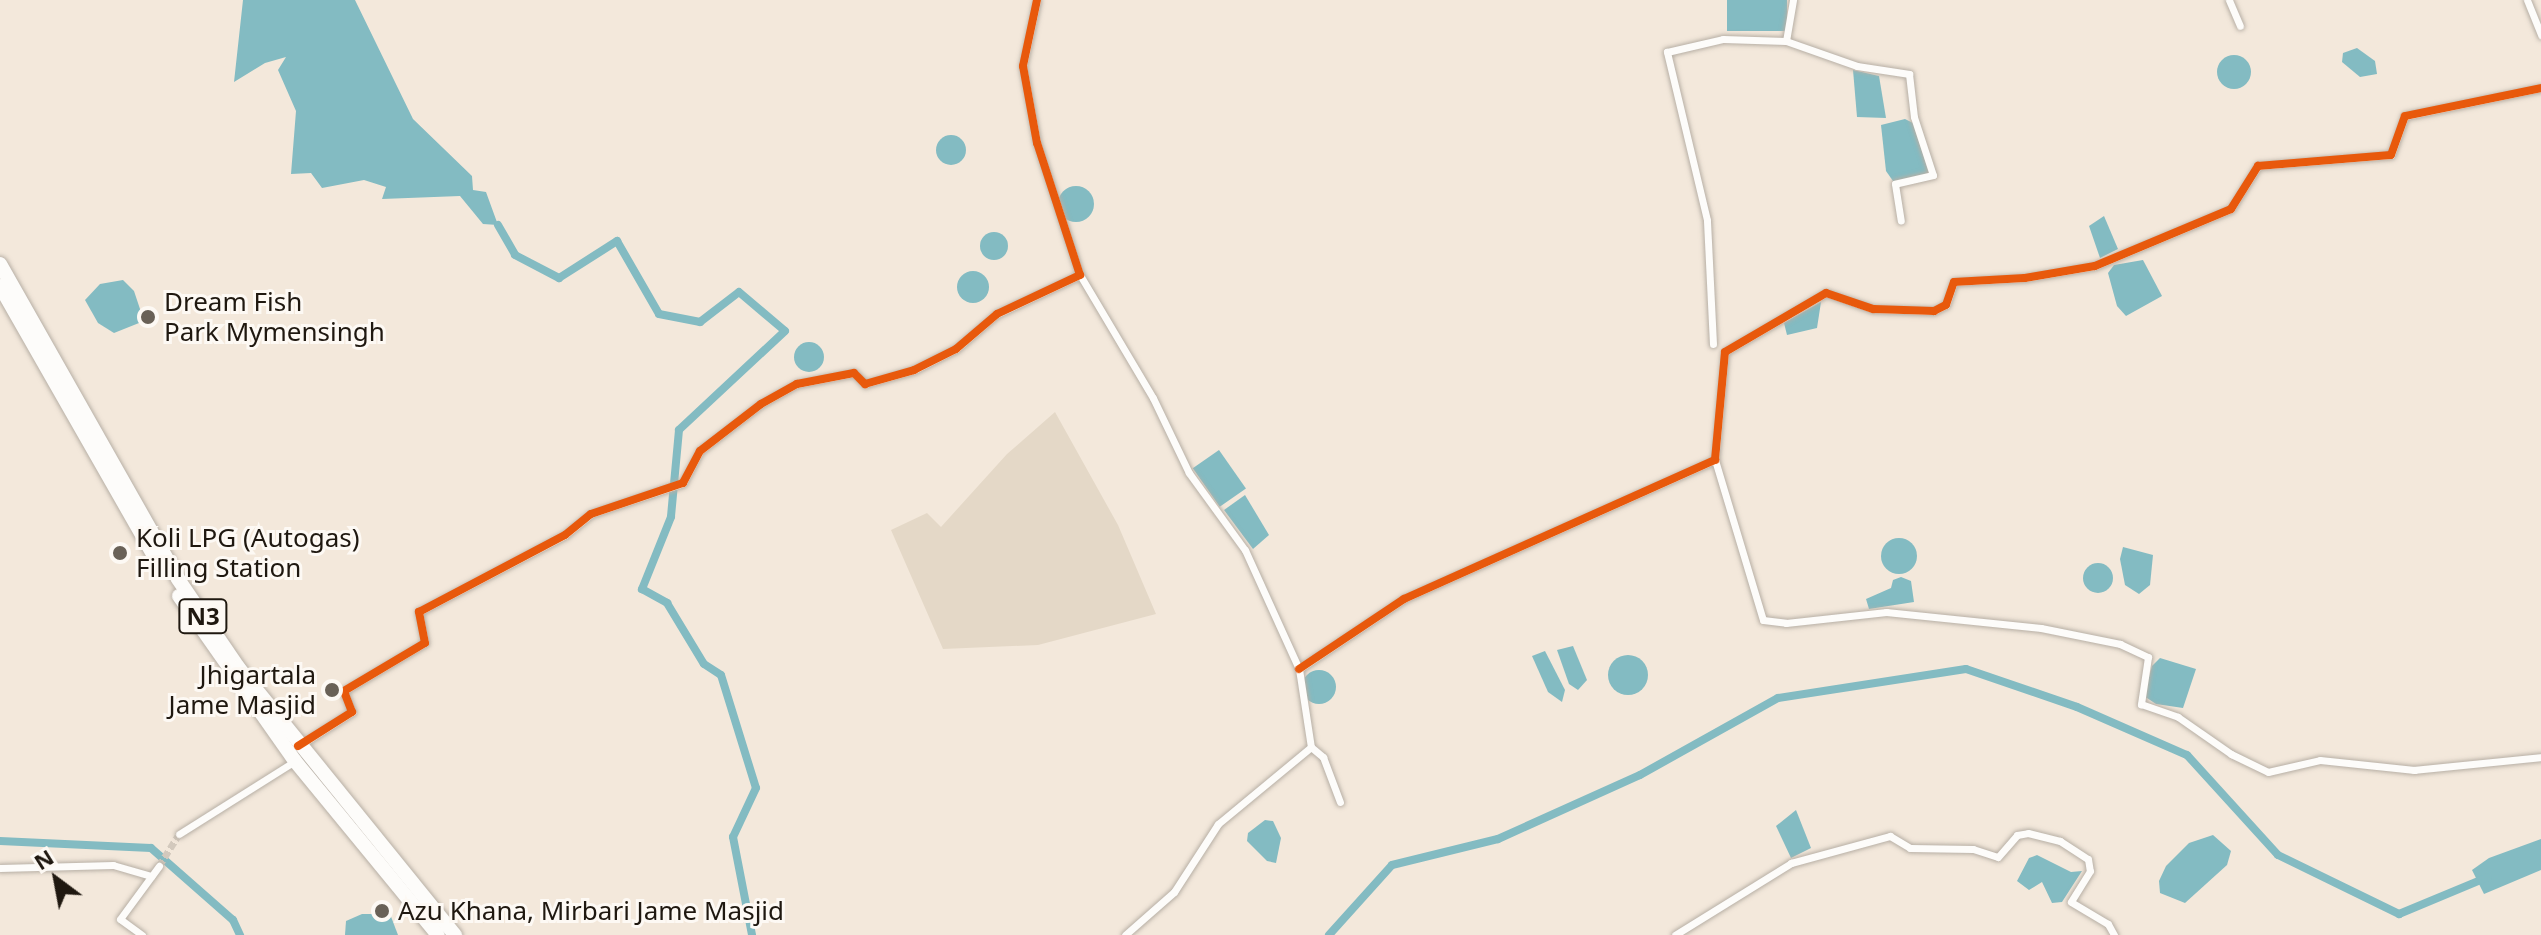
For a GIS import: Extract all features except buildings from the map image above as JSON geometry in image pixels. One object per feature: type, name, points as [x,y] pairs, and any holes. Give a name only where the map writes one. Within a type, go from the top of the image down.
[{"type":"highway","name":"N3","points":[[0,264],[178,579],[297,754],[455,935]]},
{"type":"highway","name":"N3","points":[[0,286],[118,498],[204,637],[438,935]]},
{"type":"street","points":[[1037,0],[1023,66],[1037,143],[1080,275],[1153,398],[1189,473],[1245,550],[1299,669],[1311,747],[1323,757],[1340,802]]},
{"type":"street","points":[[1786,41],[1793,0]]},
{"type":"street","points":[[2229,0],[2240,26]]},
{"type":"street","points":[[2527,0],[2541,35]]},
{"type":"street","points":[[1713,344],[1707,220],[1667,52],[1723,39],[1786,41],[1857,66],[1909,74],[1914,117],[1933,175],[1895,184],[1901,221]]},
{"type":"street","points":[[2541,88],[2405,116],[2391,155],[2258,166],[2231,209],[2095,266],[2025,278],[1954,282],[1946,305],[1934,311],[1873,309],[1826,293],[1725,352],[1715,460],[1763,620],[1786,623],[1886,612],[2041,628],[2120,644],[2148,657],[2141,704],[2178,717],[2243,761],[2268,772],[2320,760],[2414,770],[2541,757]]},
{"type":"street","points":[[179,834],[297,754],[352,712],[344,691],[425,643],[419,612],[565,535],[591,514],[683,483],[700,451],[727,426],[797,384],[854,373],[865,384],[914,370],[956,349],[997,314],[1080,275]]},
{"type":"street","points":[[1299,669],[1380,611],[1715,460]]},
{"type":"street","points":[[1125,935],[1174,892],[1218,824],[1311,747]]},
{"type":"street","points":[[1675,935],[1791,863],[1890,836],[1910,848],[1973,849],[1998,857],[2017,835],[2028,833],[2060,841],[2088,859],[2090,871],[2071,902],[2108,924],[2114,935]]},
{"type":"street","points":[[0,868],[113,865],[151,876]]},
{"type":"street","points":[[142,935],[120,919],[159,866]]},
{"type":"shaded area","points":[[1055,412],[1118,525],[1156,614],[1038,645],[943,649],[891,530],[927,513],[941,527],[1007,454]]},
{"type":"water","points":[[243,0],[355,0],[413,119],[472,176],[473,190],[486,192],[498,225],[483,224],[460,196],[382,199],[386,187],[364,180],[322,188],[311,173],[291,174],[296,111],[278,70],[286,57],[265,63],[234,82]]},
{"type":"water","points":[[1727,0],[1787,0],[1787,31],[1727,31]]},
{"type":"water","points":[[2357,48],[2375,61],[2377,74],[2360,77],[2342,62],[2343,53]]},
{"type":"water","points":[[2234,55],[2246,60],[2251,72],[2246,84],[2234,89],[2222,84],[2217,72],[2222,60]]},
{"type":"water","points":[[1853,70],[1879,76],[1886,118],[1857,117]]},
{"type":"water","points":[[1905,119],[1913,123],[1929,172],[1926,177],[1893,181],[1886,171],[1881,125]]},
{"type":"water","points":[[951,135],[962,139],[966,150],[962,161],[951,165],[940,161],[936,150],[940,139]]},
{"type":"water","points":[[1076,186],[1089,191],[1094,204],[1089,217],[1076,222],[1063,217],[1058,204],[1063,191]]},
{"type":"water","points":[[2104,216],[2118,249],[2100,258],[2089,226]]},
{"type":"water","points":[[994,232],[1004,236],[1008,246],[1004,256],[994,260],[984,256],[980,246],[984,236]]},
{"type":"water","points":[[2143,260],[2162,296],[2126,316],[2117,306],[2108,273],[2114,265]]},
{"type":"water","points":[[973,271],[984,276],[989,287],[984,298],[973,303],[962,298],[957,287],[962,276]]},
{"type":"water","points":[[123,280],[134,291],[144,321],[114,333],[98,323],[85,300],[100,284]]},
{"type":"water","points":[[1821,302],[1817,328],[1787,335],[1784,323]]},
{"type":"water","points":[[809,342],[820,346],[824,357],[820,368],[809,372],[798,368],[794,357],[798,346]]},
{"type":"water","points":[[1219,450],[1246,489],[1220,507],[1193,468]]},
{"type":"water","points":[[1245,495],[1269,535],[1253,549],[1224,510]]},
{"type":"water","points":[[1899,538],[1911,544],[1917,556],[1911,568],[1899,574],[1887,568],[1881,556],[1887,544]]},
{"type":"water","points":[[2123,547],[2153,555],[2150,585],[2139,594],[2125,585],[2120,559]]},
{"type":"water","points":[[2098,563],[2108,568],[2113,578],[2108,588],[2098,593],[2088,588],[2083,578],[2088,568]]},
{"type":"water","points":[[1901,577],[1911,581],[1914,602],[1869,609],[1866,599],[1891,588],[1893,580]]},
{"type":"water","points":[[1573,646],[1587,680],[1578,690],[1569,684],[1557,650]]},
{"type":"water","points":[[1545,651],[1565,690],[1562,702],[1548,692],[1532,656]]},
{"type":"water","points":[[1628,655],[1642,661],[1648,675],[1642,689],[1628,695],[1614,689],[1608,675],[1614,661]]},
{"type":"water","points":[[2160,658],[2196,669],[2183,708],[2156,704],[2144,696],[2152,666]]},
{"type":"water","points":[[1319,670],[1331,675],[1336,687],[1331,699],[1319,704],[1307,699],[1302,687],[1307,675]]},
{"type":"water","points":[[1796,810],[1811,848],[1791,858],[1776,826]]},
{"type":"water","points":[[1265,820],[1273,821],[1281,838],[1276,863],[1267,861],[1247,841],[1248,833]]},
{"type":"water","points":[[2213,835],[2231,851],[2227,865],[2185,903],[2160,893],[2159,881],[2166,866],[2189,843]]},
{"type":"water","points":[[2541,839],[2541,870],[2484,894],[2472,870],[2489,858]]},
{"type":"water","points":[[2037,855],[2071,872],[2082,871],[2062,902],[2052,903],[2042,882],[2029,890],[2017,881],[2029,858]]},
{"type":"water","points":[[362,914],[390,914],[398,935],[345,935],[346,921]]},
{"type":"waterway","points":[[498,225],[515,255],[559,278],[617,241],[659,314],[700,322],[739,292],[785,331],[679,430],[671,517],[642,589],[667,603],[704,664],[721,675],[756,788],[733,837],[752,935]]},
{"type":"waterway","points":[[1329,935],[1392,865],[1498,839],[1640,775],[1778,698],[1966,669],[2077,707],[2187,755],[2278,855],[2399,914],[2488,877]]},
{"type":"waterway","points":[[0,841],[151,848],[233,920],[240,935]]},
{"type":"tunnel","points":[[159,866],[179,834]]},
{"type":"cycle path","points":[[298,746],[352,712],[344,691],[425,643],[419,612],[565,535],[591,514],[683,483],[700,451],[761,404],[797,384],[854,373],[865,384],[914,370],[956,349],[997,314],[1080,275],[1037,143],[1023,66],[1037,0]]},
{"type":"cycle path","points":[[1299,669],[1404,599],[1715,460],[1725,352],[1826,293],[1873,309],[1934,311],[1946,305],[1954,282],[2025,278],[2095,266],[2231,209],[2258,166],[2391,155],[2405,116],[2541,88]]},
{"type":"place","name":"Dream Fish Park Mymensingh","points":[[148,317]]},
{"type":"place","name":"Koli LPG (Autogas) Filling Station","points":[[120,553]]},
{"type":"place","name":"Jhigartala Jame Masjid","points":[[332,690]]},
{"type":"place","name":"Azu Khana, Mirbari Jame Masjid","points":[[382,911]]}]
